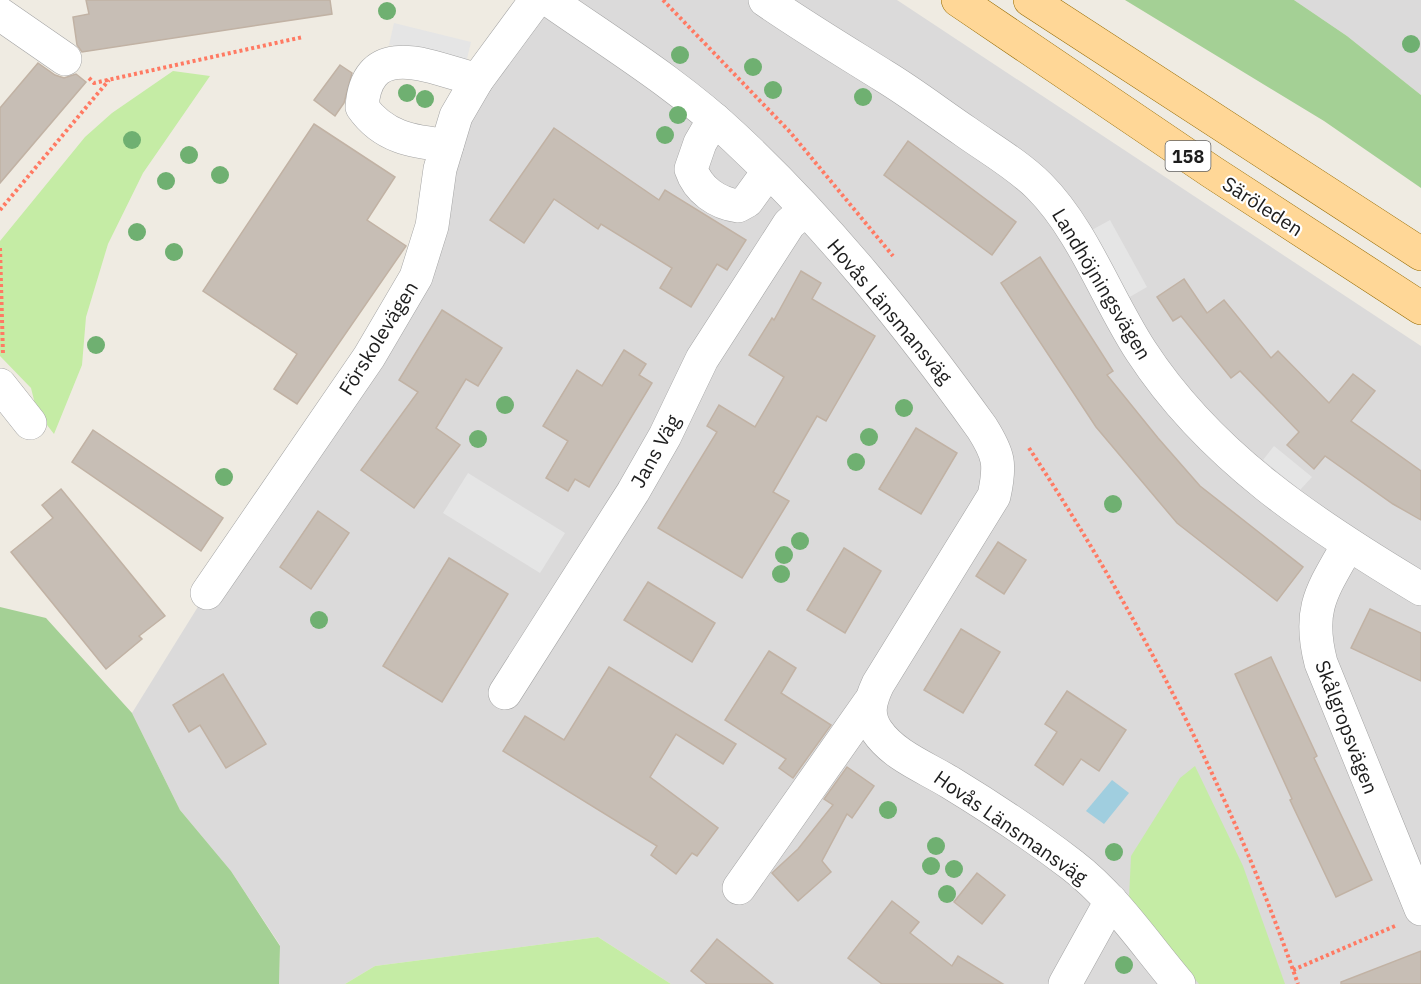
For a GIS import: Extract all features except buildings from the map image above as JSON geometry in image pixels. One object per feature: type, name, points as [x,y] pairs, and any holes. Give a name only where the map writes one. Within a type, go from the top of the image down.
[{"type":"main road","name":"Säröleden","points":[[958,0],[1212,172],[1421,309]]},
{"type":"main road","name":"158","points":[[1041,5],[1421,254]]},
{"type":"street","name":"Förskolevägen","points":[[207,593],[369,357],[416,277],[432,225],[440,169],[456,116],[477,80],[536,0]]},
{"type":"street","name":"Hovås Länsmansväg","points":[[549,0],[656,74],[714,119],[768,172],[882,297],[932,358],[996,450],[1000,470],[994,495],[869,703],[739,888]]},
{"type":"street","name":"Landhöjningsvägen","points":[[765,0],[812,33],[885,77],[1037,184],[1063,216],[1140,350],[1170,394],[1205,432],[1246,470],[1295,509],[1348,545],[1421,589]]},
{"type":"street","points":[[0,14],[65,59]]},
{"type":"street","points":[[447,145],[415,142],[388,133],[371,119],[362,107],[363,93],[369,79],[392,61],[405,60],[477,80]]},
{"type":"street","points":[[714,119],[700,143],[692,169],[702,188],[729,205],[738,206],[747,201],[768,172]]},
{"type":"street","name":"Jans Väg","points":[[505,693],[633,492],[665,436],[702,360],[789,224],[805,210]]},
{"type":"street","points":[[2,387],[30,423]]},
{"type":"street","name":"Skålgropsvägen","points":[[1348,545],[1318,602],[1314,620],[1315,640],[1410,916]]},
{"type":"street","name":"Hovås Länsmansväg","points":[[869,703],[870,717],[876,730],[888,744],[1072,865],[1111,901],[1179,984]]},
{"type":"street","points":[[1065,984],[1111,901]]},
{"type":"path","points":[[65,59],[94,82],[303,37]]},
{"type":"path","points":[[0,210],[110,79]]},
{"type":"path","points":[[0,248],[2,387]]},
{"type":"path","points":[[1293,970],[1410,916]]},
{"type":"shaded area","points":[[533,0],[897,0],[1421,346],[1421,984],[671,984],[598,937],[375,966],[345,984],[279,984],[280,945],[231,871],[180,810],[132,713],[204,597],[394,304],[420,236],[441,125]]},
{"type":"shaded area","points":[[1294,0],[1421,0],[1421,95],[1347,36]]},
{"type":"shaded area","points":[[394,23],[471,42],[466,63],[389,45]]},
{"type":"shaded area","points":[[1110,220],[1147,287],[1128,298],[1090,231]]},
{"type":"shaded area","points":[[1274,446],[1312,477],[1300,490],[1263,460]]},
{"type":"shaded area","points":[[468,473],[565,533],[540,573],[443,513]]},
{"type":"green space","points":[[1125,0],[1294,0],[1347,36],[1421,95],[1421,188],[1324,121]]},
{"type":"green space","points":[[173,71],[210,76],[143,173],[108,244],[86,317],[82,365],[54,434],[37,412],[31,388],[0,356],[0,241],[85,137],[112,113]]},
{"type":"green space","points":[[0,607],[46,618],[132,713],[180,810],[231,871],[280,946],[279,984],[0,984]]},
{"type":"green space","points":[[1195,766],[1243,866],[1285,984],[1199,984],[1129,898],[1131,856],[1180,778]]},
{"type":"green space","points":[[598,937],[671,984],[345,984],[375,966]]},
{"type":"water","points":[[1112,780],[1129,793],[1104,824],[1086,811]]}]
